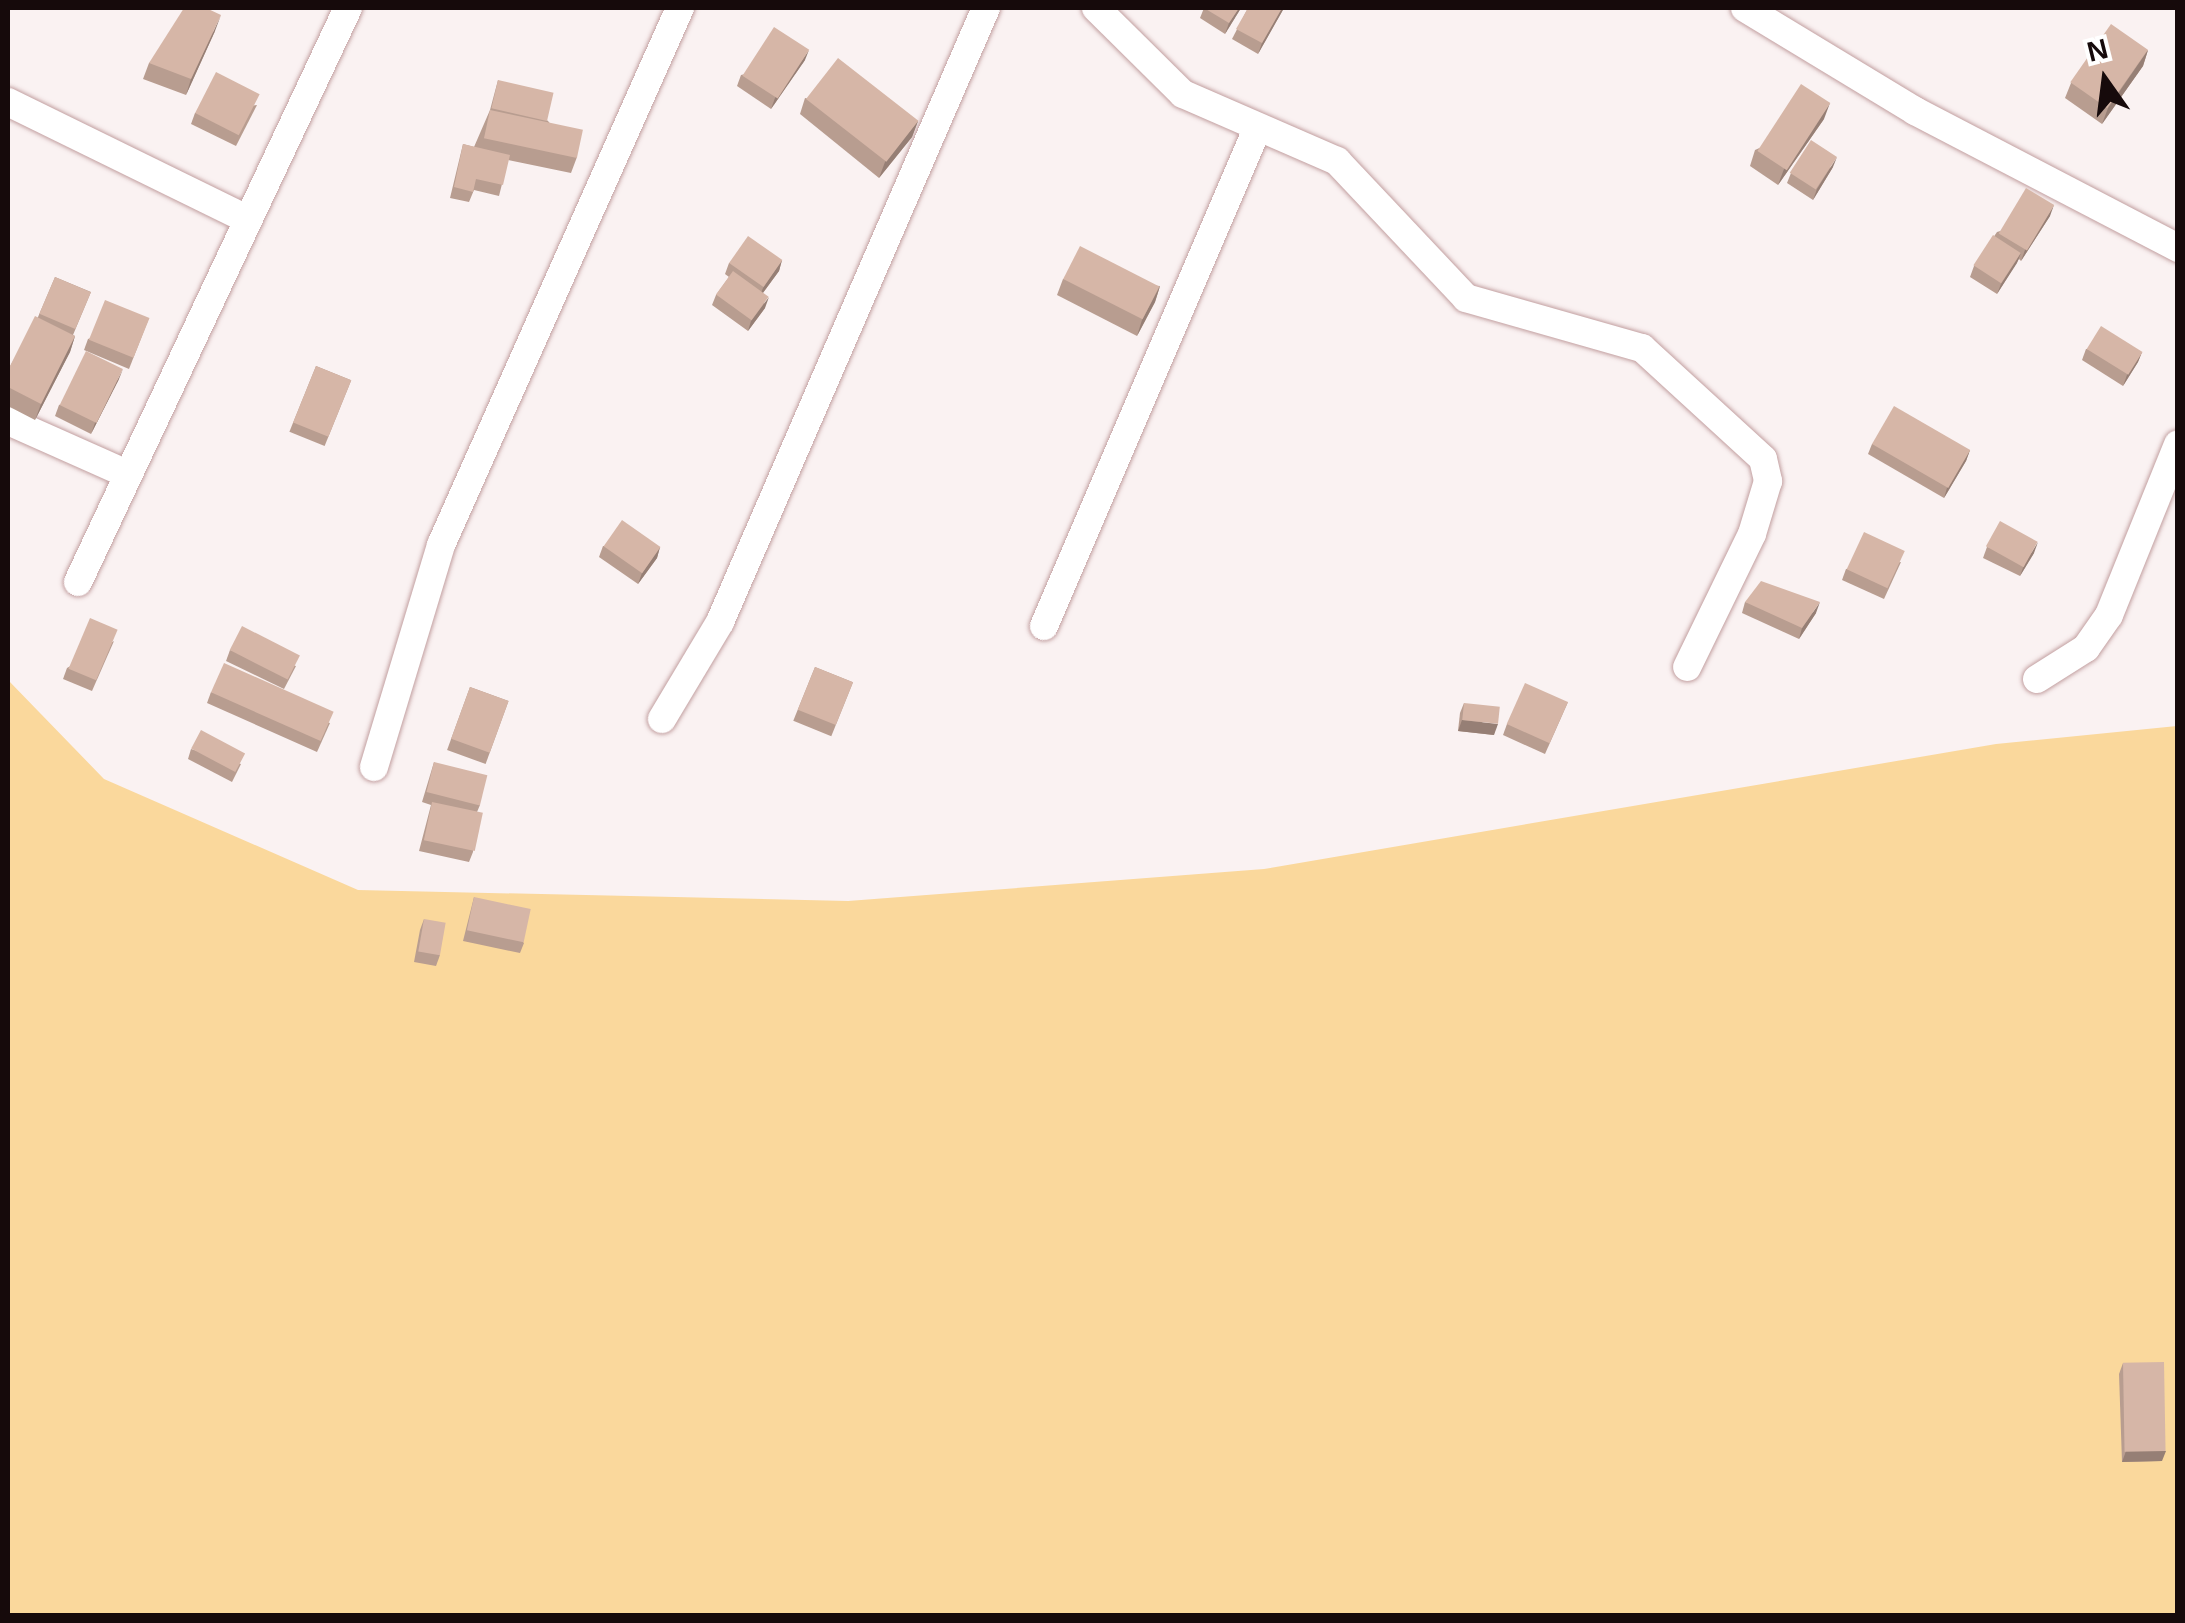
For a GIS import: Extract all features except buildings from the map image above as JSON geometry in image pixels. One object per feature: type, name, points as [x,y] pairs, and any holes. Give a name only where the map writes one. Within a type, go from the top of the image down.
[{"type":"street","points":[[78,582],[245,218],[348,8]]},
{"type":"street","points":[[374,767],[440,545],[680,8]]},
{"type":"street","points":[[662,720],[720,622],[986,8]]},
{"type":"street","points":[[1096,8],[1183,94],[1257,130],[1338,160],[1466,298],[1642,348],[1763,459],[1768,481],[1752,534],[1687,666]]},
{"type":"street","points":[[1744,8],[1915,111],[2178,248]]},
{"type":"street","points":[[8,102],[245,218]]},
{"type":"street","points":[[1044,626],[1257,130]]},
{"type":"street","points":[[8,421],[127,474]]},
{"type":"street","points":[[2037,679],[2086,648],[2110,615],[2178,444]]},
{"type":"shaded area","points":[[8,680],[104,779],[358,890],[848,901],[1264,869],[1996,744],[2177,726],[2177,1615],[8,1615]]}]
